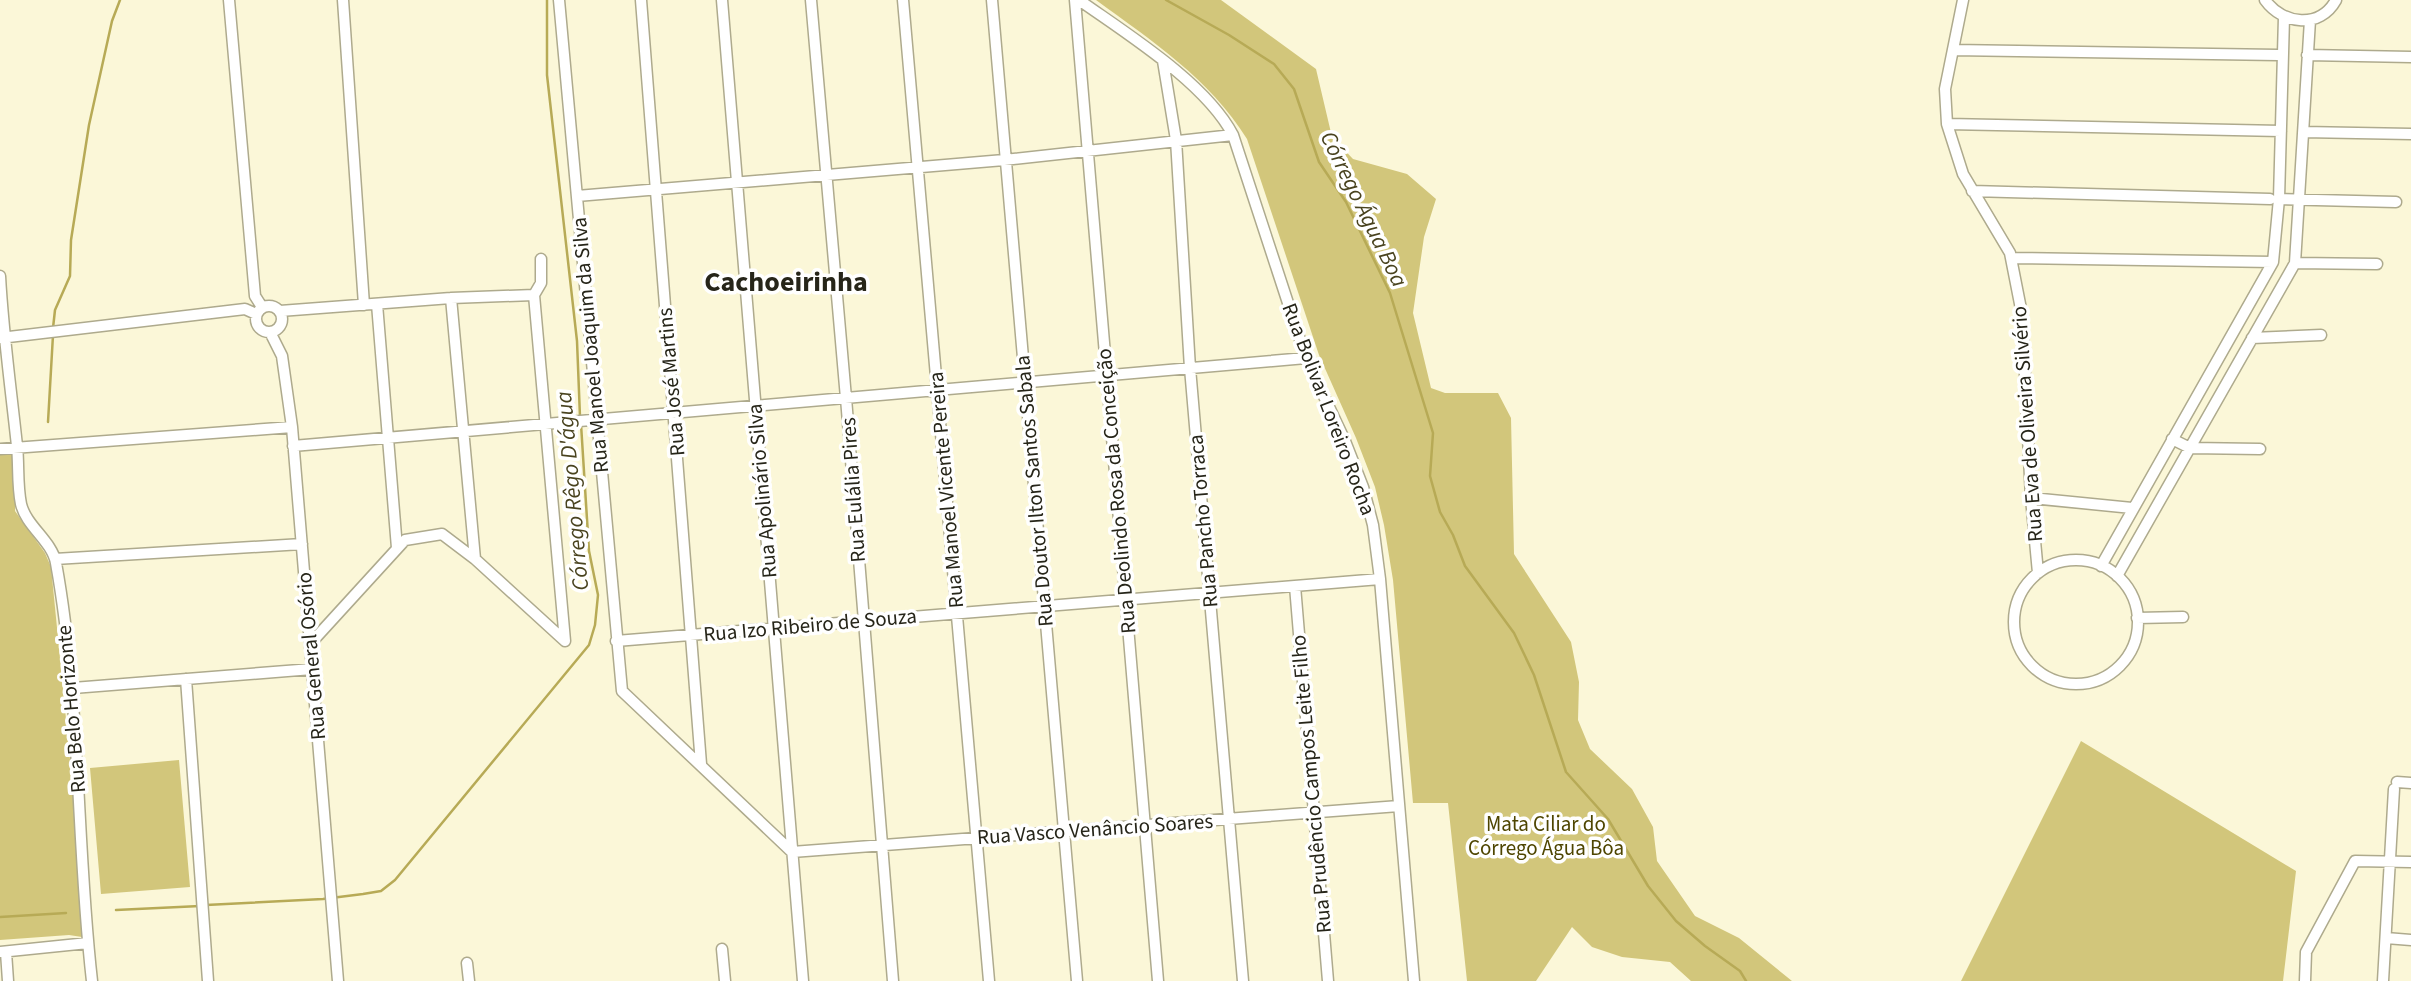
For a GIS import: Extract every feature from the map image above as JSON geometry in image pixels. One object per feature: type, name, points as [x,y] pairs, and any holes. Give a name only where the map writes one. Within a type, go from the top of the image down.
[{"type":"street","points":[[229,0],[255,296],[259,311]]},
{"type":"street","points":[[343,0],[364,305]]},
{"type":"street","name":"Rua Manoel Joaquim da Silva","points":[[559,0],[594,420],[622,691],[701,764]]},
{"type":"street","name":"Rua José Martins","points":[[641,0],[701,764]]},
{"type":"street","name":"Rua Apolinário Silva","points":[[722,0],[803,981]]},
{"type":"street","name":"Rua Eulália Pires","points":[[811,0],[893,981]]},
{"type":"street","name":"Rua Manoel Vicente Pereira","points":[[903,0],[989,981]]},
{"type":"street","name":"Rua Doutor Ilton Santos Sabala","points":[[992,0],[1077,981]]},
{"type":"street","name":"Rua Bolivar Loreiro Rocha","points":[[1077,0],[1163,61],[1224,117],[1233,135],[1306,358],[1345,441],[1363,487],[1373,525],[1380,579],[1414,981]]},
{"type":"street","name":"Rua Deolindo Rosa da Conceição","points":[[1077,0],[1158,981]]},
{"type":"street","name":"Rua Eva de Oliveira Silvério","points":[[1963,0],[1945,89],[1947,124],[1963,174],[2010,253],[2022,314],[2031,498],[2038,573]]},
{"type":"street","points":[[2265,0],[2284,17],[2296,21],[2322,15],[2336,0]]},
{"type":"street","points":[[2101,566],[2273,262],[2274,199],[2281,131],[2284,17]]},
{"type":"street","points":[[2117,576],[2295,263],[2309,20]]},
{"type":"street","points":[[1953,50],[2278,55]]},
{"type":"street","points":[[2307,55],[2411,57]]},
{"type":"street","name":"Rua Pancho Torraca","points":[[1163,61],[1176,140],[1190,368],[1243,981]]},
{"type":"street","points":[[1947,124],[2281,131]]},
{"type":"street","points":[[2303,132],[2411,134]]},
{"type":"street","points":[[577,196],[1004,160],[1233,135]]},
{"type":"street","points":[[1972,191],[2396,202]]},
{"type":"street","points":[[2011,258],[2273,262]]},
{"type":"street","points":[[310,644],[405,540],[442,534],[475,559],[565,641],[534,295],[541,283],[541,259]]},
{"type":"street","points":[[2295,263],[2377,264]]},
{"type":"street","name":"Rua Belo Horizonte","points":[[0,276],[2,338],[17,448],[20,501],[24,514],[55,559],[73,688],[92,981]]},
{"type":"street","points":[[2,338],[245,309],[280,311],[451,298],[534,295]]},
{"type":"street","points":[[451,298],[475,559]]},
{"type":"street","points":[[377,304],[397,548]]},
{"type":"street","name":"Rua General Osório","points":[[259,311],[264,332],[271,334],[282,356],[292,427],[338,981]]},
{"type":"street","points":[[271,334],[278,329],[282,316],[280,311]]},
{"type":"street","points":[[2252,338],[2321,335]]},
{"type":"street","points":[[293,446],[1306,358]]},
{"type":"street","points":[[0,449],[292,427]]},
{"type":"street","points":[[2172,439],[2190,448],[2260,449]]},
{"type":"street","points":[[2031,498],[2132,508]]},
{"type":"street","points":[[55,559],[302,544]]},
{"type":"street","points":[[2072,560],[2093,562],[2117,576],[2127,586],[2136,606],[2138,627],[2133,647],[2121,665],[2104,677],[2085,684],[2065,683],[2046,677],[2030,665],[2019,648],[2013,629],[2014,609],[2021,591],[2038,573],[2051,565],[2072,560]]},
{"type":"street","name":"Rua Izo Ribeiro de Souza","points":[[616,640],[1380,579]]},
{"type":"street","name":"Rua Prudêncio Campos Leite Filho","points":[[1295,586],[1328,981]]},
{"type":"street","points":[[2137,618],[2183,617]]},
{"type":"street","points":[[73,688],[312,669]]},
{"type":"street","points":[[186,679],[208,981]]},
{"type":"street","points":[[701,764],[792,852]]},
{"type":"street","points":[[2383,981],[2395,785],[2411,783]]},
{"type":"street","name":"Rua Vasco Venâncio Soares","points":[[792,852],[1399,806]]},
{"type":"street","points":[[2305,981],[2306,952],[2355,861],[2411,862]]},
{"type":"street","points":[[2386,938],[2411,940]]},
{"type":"street","points":[[8,981],[3,952],[88,943]]},
{"type":"street","points":[[722,949],[725,981]]},
{"type":"street","points":[[467,962],[469,981]]},
{"type":"green space","name":"Mata Ciliar do Córrego Água Bôa","points":[[1096,0],[1221,0],[1316,69],[1332,137],[1353,159],[1407,174],[1436,199],[1424,237],[1413,313],[1431,388],[1445,393],[1498,393],[1511,418],[1514,554],[1571,642],[1579,682],[1578,720],[1590,749],[1632,789],[1653,827],[1657,861],[1695,916],[1739,938],[1792,981],[1691,981],[1670,962],[1622,957],[1592,947],[1572,927],[1536,981],[1467,981],[1448,803],[1413,803],[1393,580],[1375,487],[1319,355],[1247,139],[1232,117],[1198,79],[1159,46]]},
{"type":"green space","points":[[15,450],[15,511],[45,553],[51,567],[80,861],[82,937],[69,935],[0,940],[0,451]]},
{"type":"green space","points":[[2081,741],[2296,871],[2283,981],[1961,981]]},
{"type":"green space","points":[[179,760],[190,887],[101,894],[90,768]]},
{"type":"waterway","points":[[53,328],[55,310],[70,276],[71,240],[89,125],[112,21],[120,0]]},
{"type":"waterway","name":"Córrego Rêgo D'água","points":[[547,0],[547,75],[577,341],[580,417]]},
{"type":"waterway","name":"Córrego Água Boa","points":[[1166,0],[1274,64],[1294,89],[1319,162],[1346,202],[1390,293],[1433,433],[1430,476],[1440,512],[1453,535],[1465,566],[1514,633],[1534,675],[1566,772],[1608,819],[1648,886],[1676,921],[1740,971],[1746,981]]},
{"type":"waterway","points":[[48,422],[53,335]]},
{"type":"waterway","name":"Córrego Rêgo D'água","points":[[206,905],[323,899],[381,891],[395,880],[589,645],[595,625],[598,595],[589,551],[581,424]]},
{"type":"waterway","name":"Córrego Rêgo D'água","points":[[116,910],[200,906]]},
{"type":"waterway","points":[[0,917],[66,913]]},
{"type":"district","name":"Cachoeirinha","points":[[786,282]]}]
